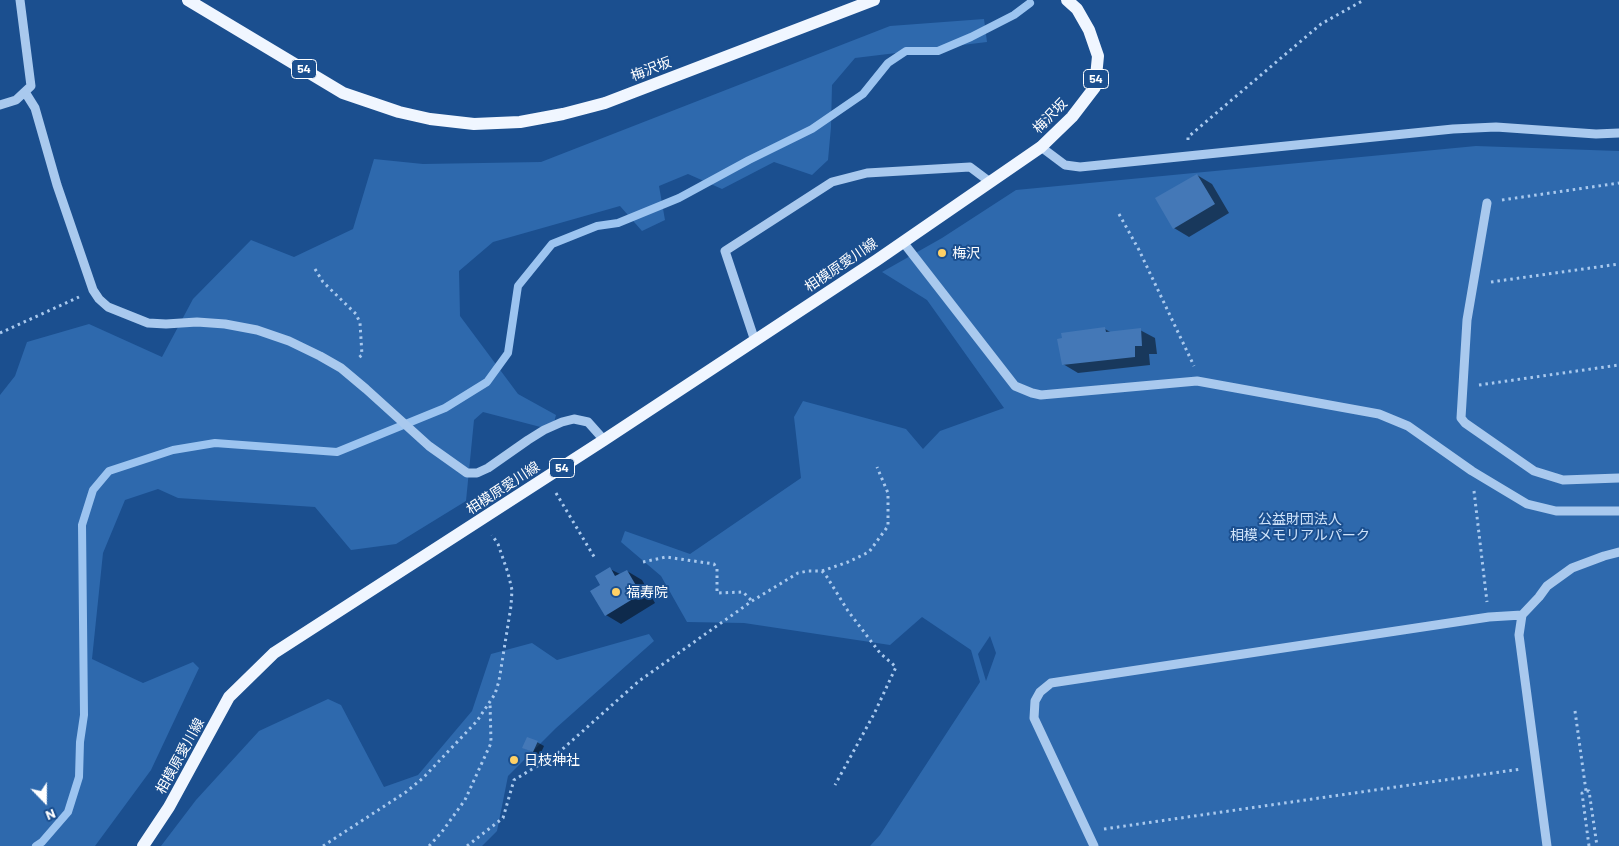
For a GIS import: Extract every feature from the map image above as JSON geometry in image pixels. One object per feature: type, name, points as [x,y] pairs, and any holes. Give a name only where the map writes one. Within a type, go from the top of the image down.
[{"type":"main road","name":"梅沢坂","points":[[188,0],[344,93],[399,112],[430,119],[474,124],[520,122],[588,107],[614,99],[874,0]]},
{"type":"main road","name":"梅沢坂","points":[[1041,147],[1072,117],[1095,87],[1098,56],[1089,30],[1077,9],[1067,0]]},
{"type":"main road","name":"相模原愛川線","points":[[143,846],[169,807],[229,697],[274,653],[547,478],[903,242],[1041,147]]},
{"type":"street","points":[[0,105],[16,100],[32,86],[20,0]]},
{"type":"street","points":[[25,92],[35,108],[57,185],[93,290],[108,307],[148,323],[197,322],[225,324],[257,330],[289,341],[341,368],[429,446],[467,473],[477,473],[488,468],[544,430],[574,419],[588,422],[604,440]]},
{"type":"street","points":[[1041,147],[1065,165],[1080,166],[1453,128],[1496,127],[1596,134],[1619,133]]},
{"type":"street","points":[[755,340],[725,251],[832,182],[867,173],[970,167],[990,182]]},
{"type":"street","points":[[1487,203],[1467,320],[1461,418],[1465,424],[1534,471],[1563,480],[1619,478]]},
{"type":"street","points":[[903,242],[1015,386],[1032,394],[1041,395],[1197,381],[1379,414],[1408,426],[1472,471],[1528,504],[1556,511],[1619,511]]},
{"type":"street","points":[[1547,846],[1519,635],[1522,615],[1539,598],[1547,586],[1572,568],[1619,552]]},
{"type":"street","points":[[1094,846],[1034,718],[1035,701],[1040,692],[1051,683],[1489,617],[1522,615]]},
{"type":"path","points":[[1188,155],[1188,137],[1321,24],[1364,0]]},
{"type":"path","points":[[1487,203],[1619,183]]},
{"type":"path","points":[[1119,214],[1139,250],[1197,372],[1197,381]]},
{"type":"path","points":[[1473,284],[1619,264]]},
{"type":"path","points":[[315,269],[323,282],[356,314],[360,323],[362,355],[341,368]]},
{"type":"path","points":[[0,333],[93,290]]},
{"type":"path","points":[[1463,388],[1619,365]]},
{"type":"path","points":[[467,846],[503,818],[514,780],[557,754],[639,681],[752,601],[798,573],[822,571],[869,552],[888,526],[888,493],[878,467]]},
{"type":"path","points":[[1472,471],[1489,617]]},
{"type":"path","points":[[547,478],[596,560]]},
{"type":"path","points":[[323,846],[406,792],[423,778],[477,721],[495,694],[499,681],[512,590],[498,544],[482,520]]},
{"type":"path","points":[[643,562],[666,557],[714,564],[718,569],[717,593],[743,592],[752,601]]},
{"type":"path","points":[[822,571],[848,611],[880,653],[896,667],[874,714],[835,785]]},
{"type":"path","points":[[429,846],[465,800],[491,744],[490,701]]},
{"type":"path","points":[[1575,711],[1586,791],[1589,792],[1597,846]]},
{"type":"path","points":[[1088,832],[1536,767]]},
{"type":"path","points":[[1586,791],[1582,793],[1589,846]]},
{"type":"green space","points":[[984,19],[987,42],[855,58],[832,85],[828,160],[812,175],[774,162],[722,189],[688,174],[659,186],[665,220],[642,231],[620,206],[493,242],[459,271],[460,316],[518,394],[556,415],[552,430],[483,412],[474,420],[466,501],[396,544],[351,550],[315,507],[178,498],[158,489],[125,500],[103,553],[92,659],[143,683],[193,662],[199,668],[151,770],[95,846],[0,846],[0,395],[15,376],[27,342],[89,324],[162,357],[193,299],[251,240],[294,257],[353,229],[374,159],[423,164],[541,162],[890,26]]},
{"type":"green space","name":"公益財団法人 相模メモリアルパーク","points":[[1476,146],[1619,151],[1619,846],[870,846],[880,835],[980,682],[971,650],[922,617],[890,645],[744,623],[687,622],[661,576],[621,542],[625,531],[690,554],[801,478],[794,417],[803,401],[906,429],[923,449],[940,431],[1004,408],[927,300],[882,272],[942,238],[1016,190]],"holes":[[[990,636],[996,653],[986,681],[978,654]]]},
{"type":"green space","points":[[649,634],[654,641],[556,728],[508,776],[497,831],[482,846],[161,846],[196,800],[259,731],[328,699],[341,705],[384,787],[418,775],[472,711],[491,654],[532,643],[557,660]]},
{"type":"building","points":[[1197,174],[1215,204],[1173,229],[1155,198]]},
{"type":"building","points":[[1105,327],[1106,332],[1141,328],[1142,346],[1135,346],[1135,357],[1062,365],[1057,339],[1062,338],[1061,333]]},
{"type":"building","name":"福寿院","points":[[610,567],[615,576],[627,570],[641,594],[605,616],[590,591],[600,585],[595,576]]},
{"type":"building","points":[[527,737],[538,741],[533,752],[522,748]]},
{"type":"waterway","points":[[36,846],[42,842],[68,812],[79,777],[80,742],[84,715],[82,525],[93,490],[109,471],[173,450],[215,443],[337,452],[445,408],[487,382],[508,353],[518,286],[552,244],[597,226],[618,223],[679,198],[812,129],[863,94],[888,63],[906,51],[938,51],[1014,15],[1030,3]]},
{"type":"place","name":"梅沢","points":[[942,253]]},
{"type":"place","name":"福寿院","points":[[616,592]]},
{"type":"place","name":"日枝神社","points":[[514,760]]}]
